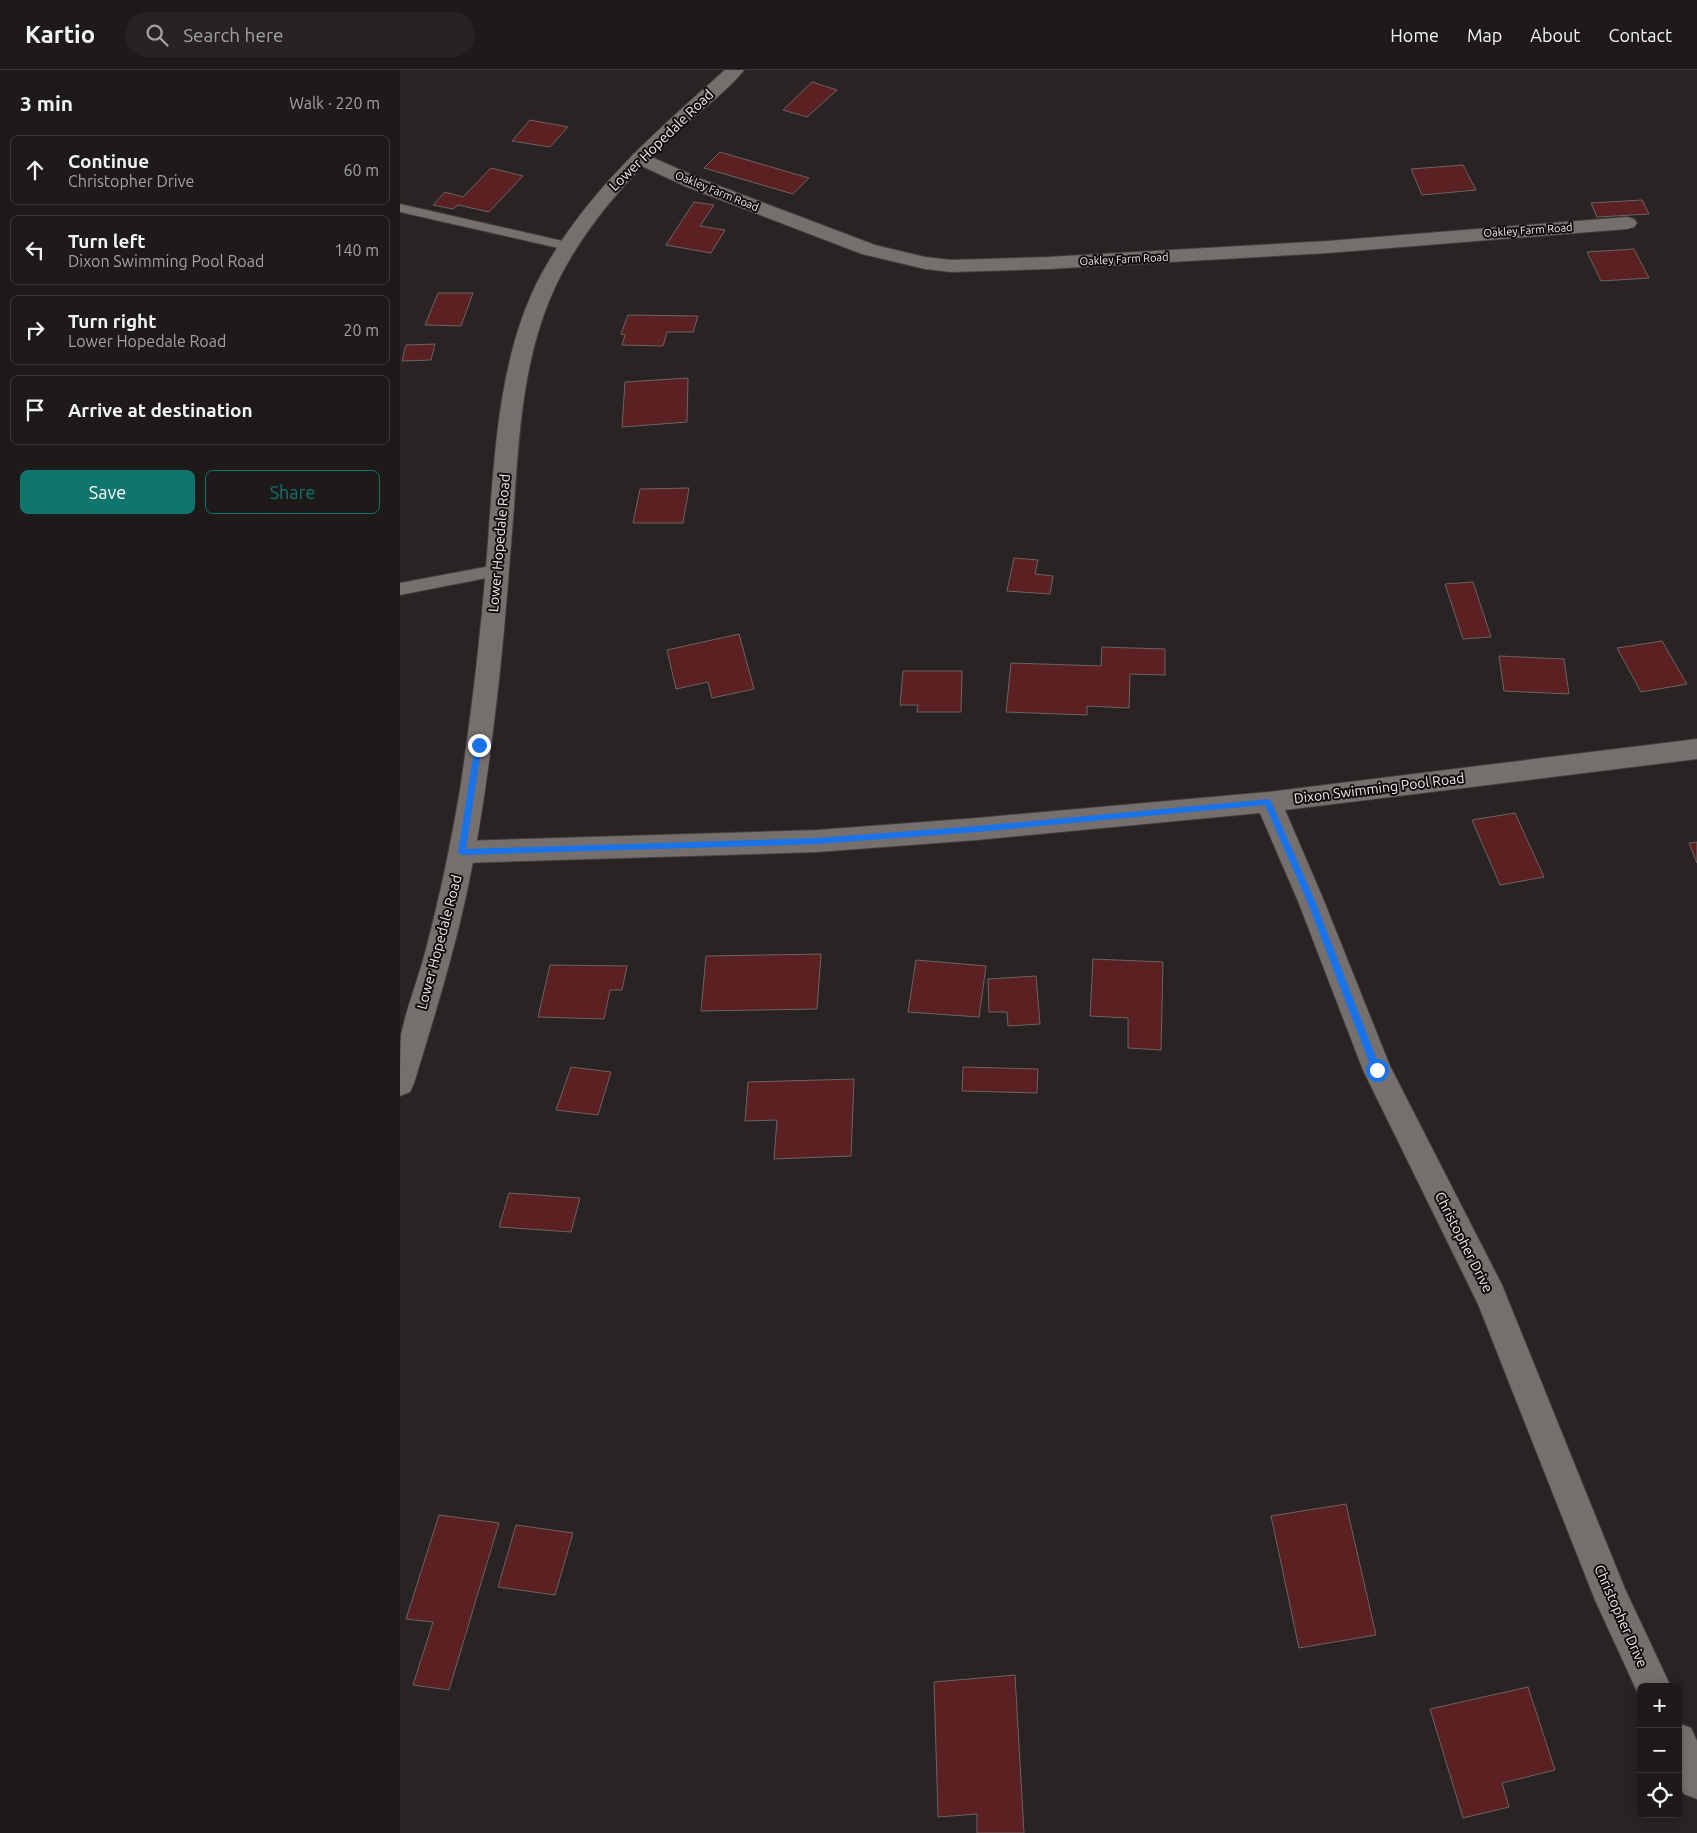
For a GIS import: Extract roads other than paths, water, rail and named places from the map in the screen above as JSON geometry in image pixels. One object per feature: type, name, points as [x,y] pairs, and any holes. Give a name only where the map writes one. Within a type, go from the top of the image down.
[{"type":"street","name":"Lower Hopedale Road","points":[[400,1084],[445,930],[462,852],[480,735],[490,646],[506,462],[519,370],[534,312],[550,276],[567,246],[591,212],[640,158],[735,70]]},
{"type":"street","name":"Oakley Farm Road","points":[[640,158],[694,183],[869,250],[925,263],[951,266],[1048,263],[1318,247],[1627,223]]},
{"type":"street","name":"Dixon Swimming Pool Road","points":[[462,852],[817,841],[977,829],[1268,802],[1697,749]]},
{"type":"street","name":"Christopher Drive","points":[[1268,802],[1311,901],[1377,1070],[1491,1296],[1612,1600],[1651,1683]]},
{"type":"street","points":[[1682,1749],[1697,1781]]},
{"type":"lane","points":[[400,208],[567,246]]},
{"type":"lane","points":[[400,589],[496,571]]}]
